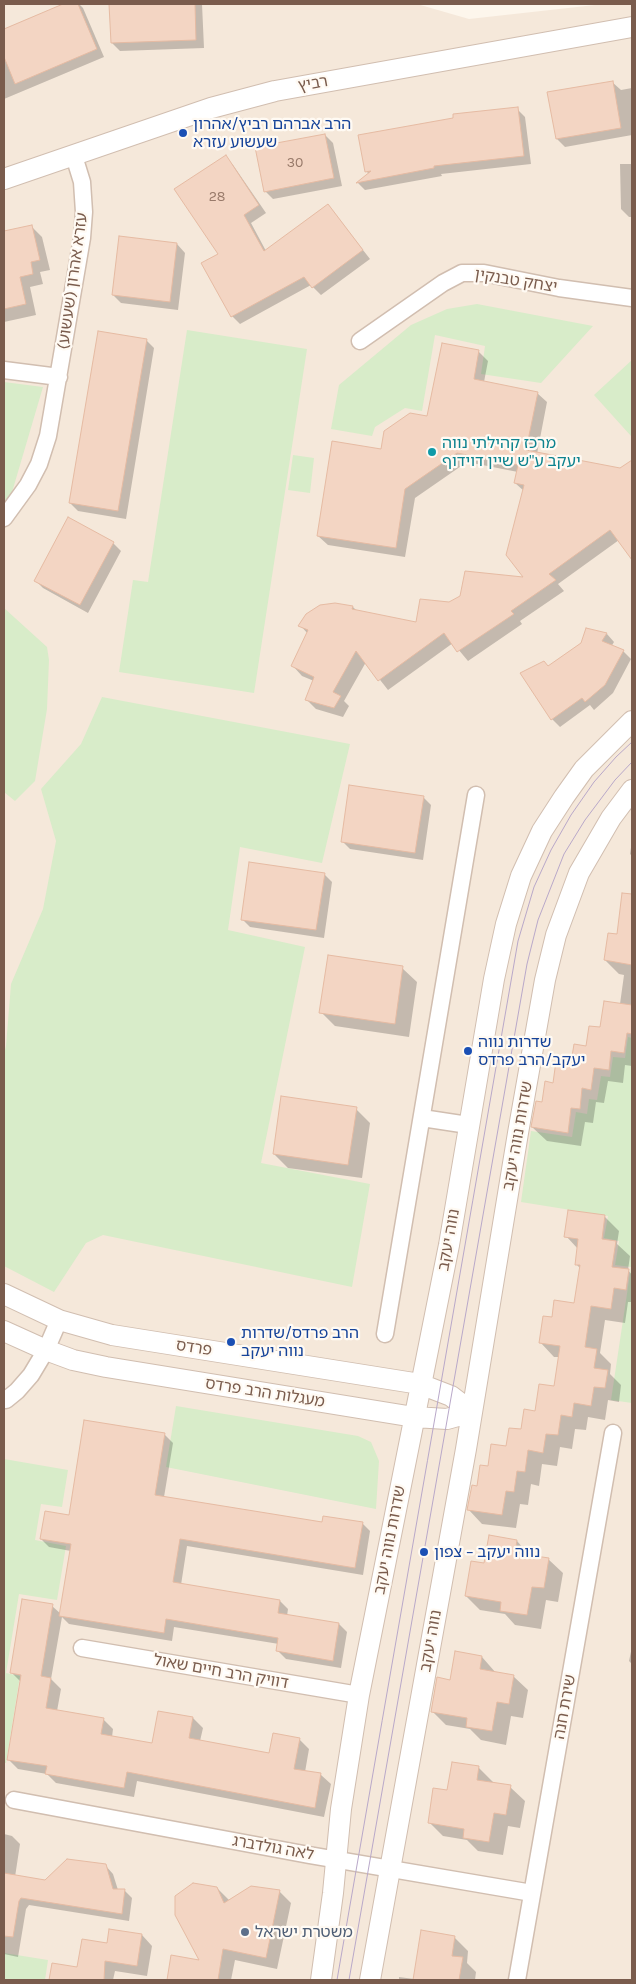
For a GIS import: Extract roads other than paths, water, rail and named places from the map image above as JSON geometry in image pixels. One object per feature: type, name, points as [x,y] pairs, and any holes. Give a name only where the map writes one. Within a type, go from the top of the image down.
[{"type":"street","name":"רביץ","points":[[4,179],[211,108],[275,91],[632,27]]},
{"type":"street","name":"עזרא אהרון (שעשוע)","points":[[4,518],[28,485],[39,464],[48,436],[82,238],[84,212],[82,182],[74,156]]},
{"type":"street","name":"יצחק טבנקין","points":[[360,341],[444,283],[462,273],[484,273],[559,288],[632,298]]},
{"type":"street","points":[[4,370],[59,377]]},
{"type":"street","points":[[422,1118],[468,1125],[494,979],[506,924],[521,876],[542,831],[584,769],[632,721]]},
{"type":"street","name":"שדרות נווה יעקב","points":[[472,1412],[518,1133],[545,980],[556,935],[565,908],[592,850],[611,818],[632,790]]},
{"type":"street","points":[[385,1334],[476,795]]},
{"type":"street","name":"נווה יעקב","points":[[420,1384],[449,1245],[468,1125]]},
{"type":"street","points":[[4,1294],[59,1320],[46,1350],[31,1375],[17,1391],[6,1400],[4,1398]]},
{"type":"street","name":"פרדס","points":[[59,1320],[112,1335],[420,1384]]},
{"type":"street","name":"מעגלות הרב פרדס","points":[[4,1331],[74,1360],[106,1367],[414,1417],[448,1419],[472,1412]]},
{"type":"street","points":[[420,1384],[452,1396],[472,1412]]},
{"type":"street","name":"שדרות נווה יעקב","points":[[359,1695],[420,1384]]},
{"type":"street","name":"נווה יעקב","points":[[390,1869],[472,1412]]},
{"type":"street","name":"שירת חנה","points":[[517,1980],[613,1433]]},
{"type":"street","name":"דוויק הרב חיים שאול","points":[[82,1648],[359,1695]]},
{"type":"street","points":[[321,1980],[341,1809],[359,1695]]},
{"type":"street","name":"לאה גולדברג","points":[[14,1800],[335,1860],[532,1893]]},
{"type":"street","points":[[370,1980],[390,1869]]},
{"type":"tram line","points":[[337,1980],[518,941],[534,887],[551,850],[571,815],[594,782],[632,742]]},
{"type":"tram line","points":[[349,1980],[527,964],[538,920],[564,854],[585,820],[615,780],[632,762]]},
{"type":"place","name":"הרב אברהם רביץ/אהרון שעשוע עזרא","points":[[183,133]]},
{"type":"place","name":"מרכז קהילתי נווה יעקב ע\"ש שיין דוידוף","points":[[432,452]]},
{"type":"place","name":"שדרות נווה יעקב/הרב פרדס","points":[[468,1051]]},
{"type":"place","name":"הרב פרדס/שדרות נווה יעקב","points":[[231,1342]]},
{"type":"place","name":"נווה יעקב – צפון","points":[[424,1552]]},
{"type":"place","name":"משטרת ישראל","points":[[245,1932]]}]
